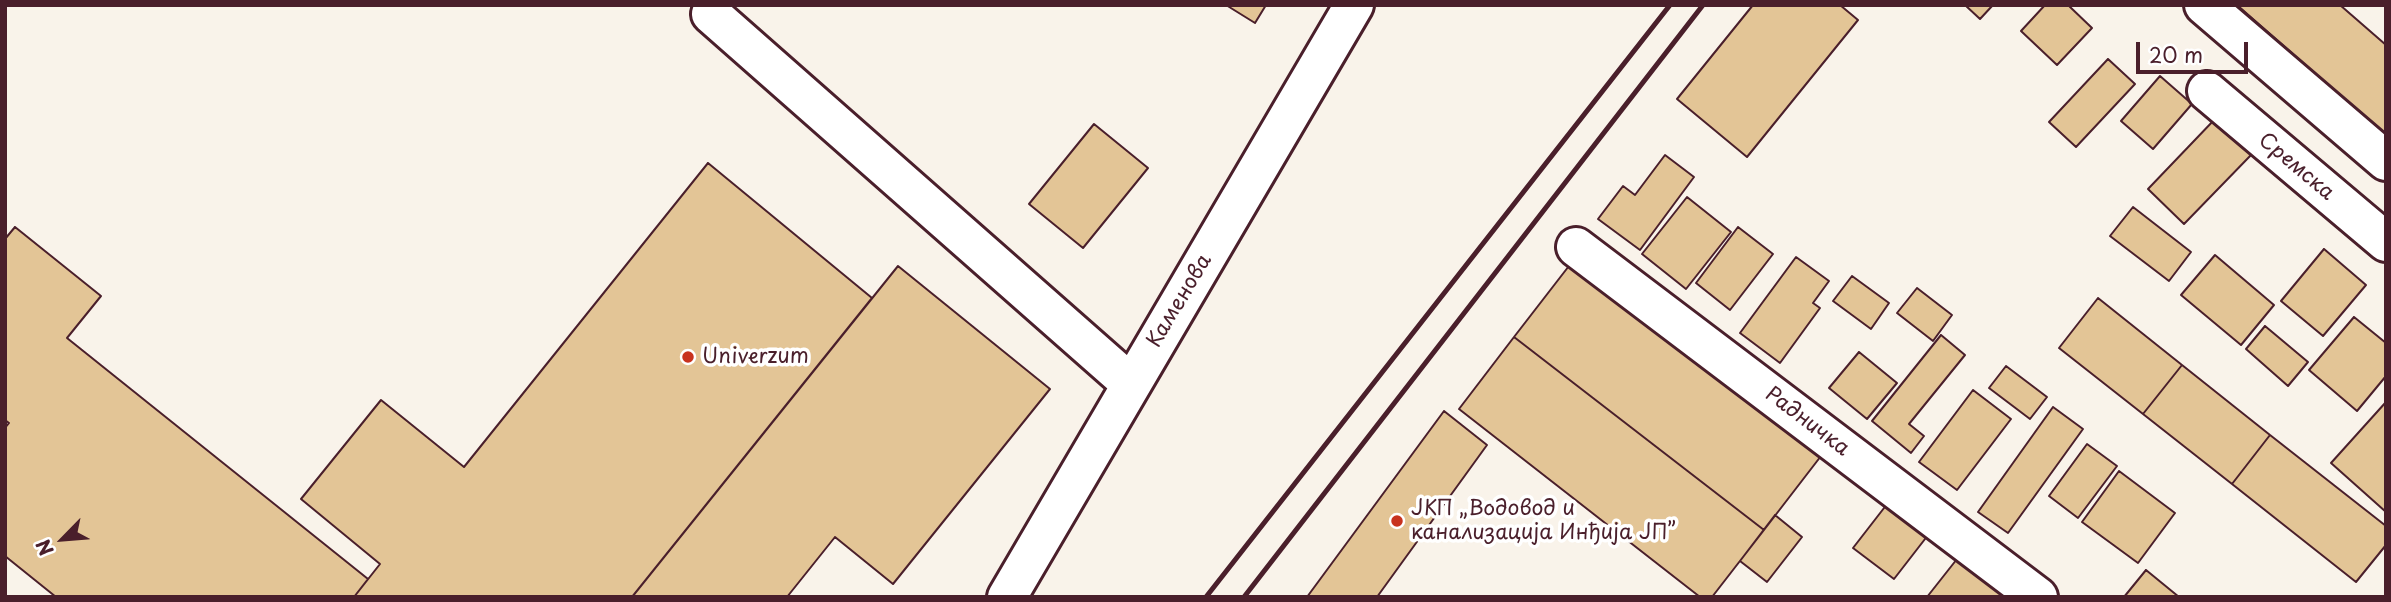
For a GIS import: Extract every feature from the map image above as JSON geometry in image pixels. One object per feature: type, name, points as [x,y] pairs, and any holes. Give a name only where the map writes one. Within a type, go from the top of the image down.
[{"type":"street","name":"Каменова","points":[[1007,597],[1354,5]]},
{"type":"street","points":[[2204,5],[2386,161]]},
{"type":"street","points":[[711,14],[1131,384]]},
{"type":"street","name":"Сремска","points":[[2207,91],[2386,242]]},
{"type":"street","name":"Радничка","points":[[1576,247],[2038,597]]},
{"type":"building","points":[[1226,5],[1266,5],[1255,23]]},
{"type":"building","points":[[1753,5],[1840,5],[1858,20],[1747,157],[1677,99]]},
{"type":"building","points":[[1965,5],[1993,5],[1980,19]]},
{"type":"building","points":[[2045,5],[2068,5],[2092,28],[2057,65],[2021,31]]},
{"type":"building","points":[[2237,5],[2340,5],[2386,45],[2386,136]]},
{"type":"building","points":[[2108,59],[2135,84],[2076,147],[2049,122]]},
{"type":"building","points":[[2160,76],[2192,104],[2153,149],[2121,121]]},
{"type":"building","points":[[2215,119],[2252,154],[2184,224],[2148,189]]},
{"type":"building","points":[[1094,124],[1148,168],[1083,248],[1029,204]]},
{"type":"building","points":[[1665,155],[1694,177],[1640,250],[1598,219],[1623,186],[1635,195]]},
{"type":"building","name":"Univerzum","points":[[708,163],[872,298],[632,597],[354,597],[380,564],[301,499],[381,400],[464,467]]},
{"type":"building","points":[[1687,197],[1731,232],[1686,289],[1642,254]]},
{"type":"building","points":[[2133,207],[2191,252],[2169,281],[2110,236]]},
{"type":"building","points":[[15,227],[101,296],[67,338],[368,579],[354,597],[56,597],[5,556],[5,428],[9,423],[5,420],[5,239]]},
{"type":"building","points":[[1738,227],[1773,254],[1730,310],[1696,283]]},
{"type":"building","points":[[2324,249],[2366,285],[2323,336],[2281,301]]},
{"type":"building","points":[[2215,255],[2274,305],[2241,345],[2181,295]]},
{"type":"building","points":[[1796,257],[1829,281],[1813,303],[1820,308],[1780,363],[1740,333]]},
{"type":"building","points":[[1572,262],[1821,456],[1764,530],[1514,337]]},
{"type":"building","points":[[898,266],[1050,389],[893,584],[835,537],[787,597],[632,597]]},
{"type":"building","points":[[1852,276],[1889,303],[1871,329],[1833,301]]},
{"type":"building","points":[[1917,288],[1952,315],[1933,341],[1897,313]]},
{"type":"building","points":[[2098,298],[2182,365],[2143,414],[2059,348]]},
{"type":"building","points":[[2354,317],[2386,343],[2386,376],[2357,411],[2309,370]]},
{"type":"building","points":[[2265,326],[2308,362],[2288,386],[2246,349]]},
{"type":"building","points":[[1941,335],[1965,355],[1909,424],[1924,436],[1911,453],[1872,421]]},
{"type":"building","points":[[1514,337],[1764,530],[1712,597],[1700,597],[1459,409]]},
{"type":"building","points":[[1859,352],[1897,383],[1867,419],[1829,388]]},
{"type":"building","points":[[2182,365],[2270,435],[2232,484],[2143,414]]},
{"type":"building","points":[[2006,366],[2047,397],[2030,419],[1989,388]]},
{"type":"building","points":[[1973,390],[2011,419],[1957,490],[1919,462]]},
{"type":"building","points":[[2386,402],[2386,512],[2331,463]]},
{"type":"building","points":[[2053,407],[2083,429],[2008,533],[1978,512]]},
{"type":"building","name":"ЈКП „Водовод и канализација Инђија ЈП”","points":[[1444,411],[1487,445],[1377,597],[1307,597]]},
{"type":"building","points":[[2270,435],[2386,526],[2386,545],[2356,582],[2232,484]]},
{"type":"building","points":[[2087,444],[2117,466],[2078,518],[2049,496]]},
{"type":"building","points":[[2119,471],[2175,513],[2138,563],[2082,522]]},
{"type":"building","points":[[1891,499],[1932,530],[1894,579],[1853,548]]},
{"type":"building","points":[[1775,515],[1802,537],[1767,582],[1740,561]]},
{"type":"building","points":[[1957,559],[2002,594],[2001,597],[1927,597]]},
{"type":"building","points":[[2146,570],[2179,597],[2124,597]]},
{"type":"railway","points":[[1206,597],[1670,5]]},
{"type":"railway","points":[[1244,597],[1703,5]]},
{"type":"place","name":"Univerzum","points":[[688,357]]},
{"type":"place","name":"ЈКП „Водовод и канализација Инђија ЈП”","points":[[1397,521]]}]
